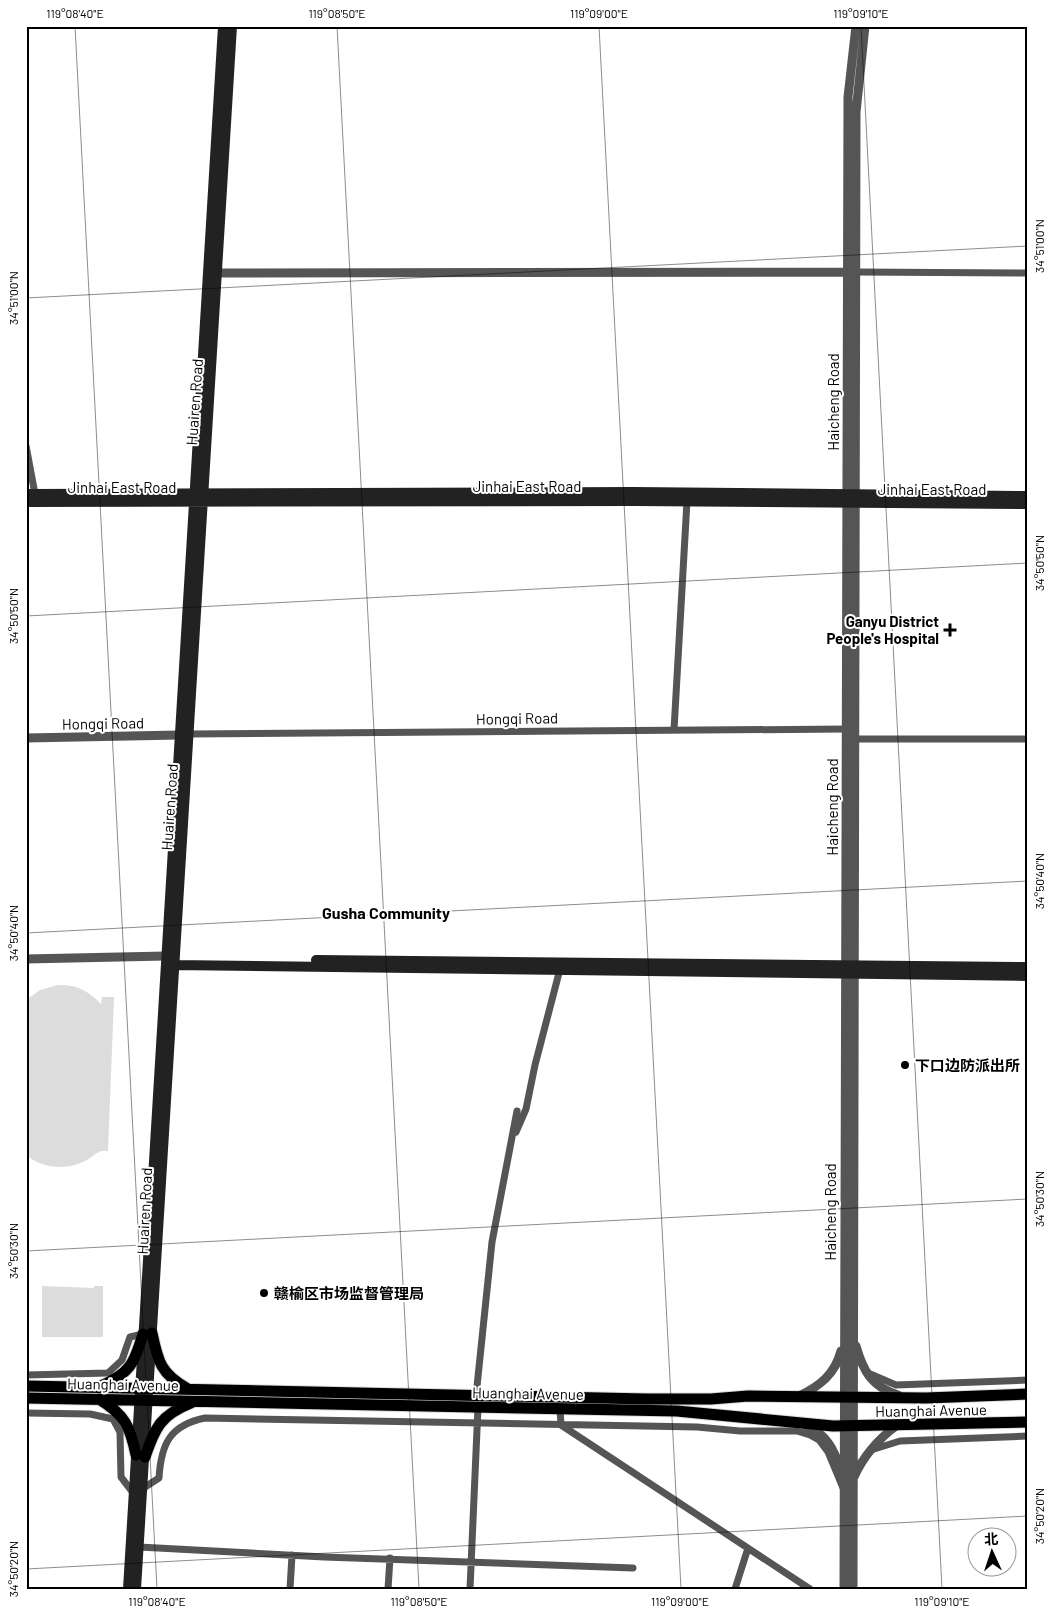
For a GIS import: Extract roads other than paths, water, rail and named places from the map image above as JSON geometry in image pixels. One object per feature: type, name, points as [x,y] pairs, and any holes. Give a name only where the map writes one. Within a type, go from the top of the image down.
[{"type":"main road","name":"Huairen Road","points":[[128,1589],[138,1491],[172,960],[199,498],[223,26]]},
{"type":"main road","name":"Huairen Road","points":[[199,498],[218,273],[232,26]]},
{"type":"main road","name":"Jinhai East Road","points":[[26,502],[633,492],[1028,504]]},
{"type":"main road","name":"Jinhai East Road","points":[[30,494],[199,498],[686,501],[1028,496]]},
{"type":"main road","points":[[172,960],[850,969],[1028,976]]},
{"type":"main road","points":[[172,960],[560,969],[1028,967]]},
{"type":"main road","points":[[148,1334],[162,1369],[176,1382],[189,1390]]},
{"type":"main road","points":[[140,1456],[125,1419],[98,1393],[126,1373],[148,1334]]},
{"type":"main road","name":"Huanghai Avenue","points":[[26,1386],[98,1393],[144,1394],[189,1390],[477,1402],[560,1409],[677,1411],[848,1426],[1028,1422]]},
{"type":"main road","name":"Huanghai Avenue","points":[[26,1398],[98,1393]]},
{"type":"main road","name":"Huanghai Avenue","points":[[144,1394],[196,1401],[477,1402],[711,1399],[748,1396],[908,1398],[1028,1394]]},
{"type":"main road","points":[[140,1456],[159,1423],[176,1409],[196,1401]]},
{"type":"main road","name":"Huairen Road","points":[[136,1589],[139,1547],[138,1491]]},
{"type":"street","name":"Haicheng Road","points":[[852,272],[848,97],[856,26]]},
{"type":"street","name":"Haicheng Road","points":[[848,1398],[853,1334],[846,729],[851,499],[852,272],[857,98],[865,26]]},
{"type":"street","points":[[218,273],[1028,273]]},
{"type":"street","points":[[26,446],[30,494]]},
{"type":"street","name":"Haicheng Road","points":[[851,499],[855,739],[844,1341],[848,1398],[848,1479],[853,1589]]},
{"type":"street","points":[[674,730],[686,501]]},
{"type":"street","name":"Hongqi Road","points":[[26,738],[846,729]]},
{"type":"street","points":[[855,739],[1028,739]]},
{"type":"street","points":[[26,959],[172,960]]},
{"type":"street","points":[[513,1138],[526,1109],[535,1065],[560,969]]},
{"type":"street","points":[[470,1589],[477,1402],[492,1242],[513,1138],[516,1111]]},
{"type":"street","points":[[26,1375],[108,1373],[122,1360],[130,1337],[148,1334]]},
{"type":"street","points":[[853,1334],[864,1370],[876,1385],[908,1398]]},
{"type":"street","points":[[797,1397],[828,1377],[835,1368],[844,1341]]},
{"type":"street","points":[[864,1370],[896,1385],[1028,1380]]},
{"type":"street","points":[[560,1409],[561,1424]]},
{"type":"street","points":[[26,1413],[90,1414],[113,1420],[120,1432],[121,1477],[138,1491],[159,1478],[160,1456],[177,1429],[199,1419],[561,1424],[797,1431],[810,1435],[824,1445],[844,1490]]},
{"type":"street","points":[[799,1423],[814,1429],[828,1440],[848,1479],[868,1451],[896,1426]]},
{"type":"street","points":[[561,1424],[810,1589]]},
{"type":"street","points":[[868,1451],[900,1440],[1028,1436]]},
{"type":"street","name":"Haicheng Road","points":[[844,1589],[844,1490],[848,1479]]},
{"type":"street","points":[[139,1547],[633,1568]]},
{"type":"street","points":[[735,1589],[748,1548]]},
{"type":"street","points":[[290,1589],[292,1555]]},
{"type":"street","points":[[388,1589],[390,1558]]},
{"type":"place","name":"Ganyu District People's Hospital","points":[[950,630]]},
{"type":"place","name":"下口边防派出所","points":[[905,1065]]},
{"type":"place","name":"赣榆区市场监督管理局","points":[[264,1293]]},
{"type":"district","name":"Gusha Community","points":[[386,912]]}]
